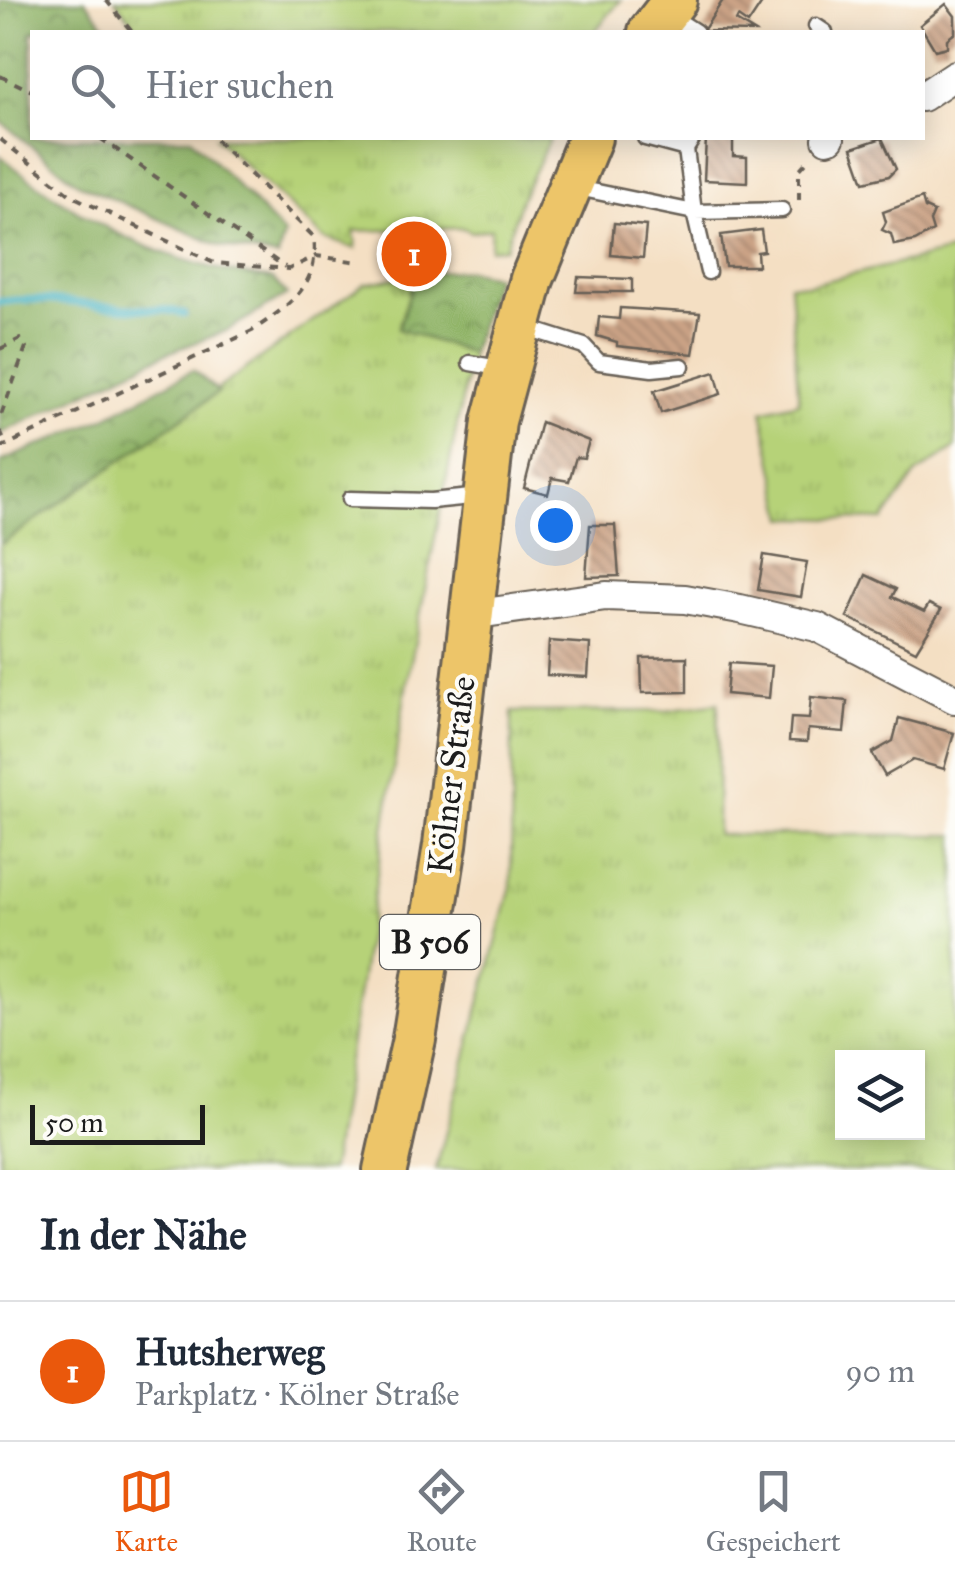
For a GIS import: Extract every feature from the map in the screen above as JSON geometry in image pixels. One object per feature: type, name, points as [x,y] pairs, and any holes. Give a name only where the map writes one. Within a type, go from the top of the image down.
[{"type":"main road","name":"Kölner Straße","points":[[385,1170],[414,1039],[445,845],[482,496],[488,366],[518,326],[568,186],[589,140]]},
{"type":"street","points":[[925,96],[955,76]]},
{"type":"street","points":[[470,616],[606,596],[704,602],[817,627],[955,699]]},
{"type":"lane","points":[[660,140],[689,144],[694,212],[708,272]]},
{"type":"lane","points":[[568,186],[694,212],[782,210]]},
{"type":"lane","points":[[518,326],[584,346],[600,362],[652,369],[682,366]]},
{"type":"lane","points":[[350,499],[431,501],[482,496]]},
{"type":"path","points":[[106,0],[130,30]]},
{"type":"path","points":[[0,76],[30,89]]},
{"type":"path","points":[[0,139],[72,196],[214,262],[289,270],[316,256],[359,262]]},
{"type":"path","points":[[103,140],[289,270]]},
{"type":"path","points":[[0,431],[3,447],[252,330],[289,306],[309,284],[316,256],[314,236],[216,140]]},
{"type":"path","points":[[782,210],[800,200],[799,170],[826,140]]},
{"type":"path","points":[[0,349],[20,339],[26,347],[0,418]]},
{"type":"green space","points":[[0,0],[85,0],[108,30],[30,30],[30,140],[193,140],[284,234],[278,257],[220,246],[79,184],[0,121]]},
{"type":"green space","points":[[115,0],[621,0],[596,30],[138,30]]},
{"type":"green space","points":[[218,140],[549,140],[521,199],[505,248],[490,249],[491,229],[354,231],[356,249],[324,238]]},
{"type":"green space","points":[[0,156],[63,202],[127,238],[196,263],[273,279],[287,295],[224,332],[165,354],[0,434],[0,304],[69,302],[187,316],[187,312],[47,298],[0,299]]},
{"type":"green space","points":[[955,250],[955,448],[917,473],[883,520],[785,518],[762,411],[799,402],[790,284],[808,285]]},
{"type":"green space","points":[[465,270],[496,276],[471,353],[398,329],[416,274]]},
{"type":"green space","points":[[416,274],[398,329],[471,353],[407,682],[331,1170],[0,1170],[0,545],[364,284]]},
{"type":"green space","points":[[193,370],[219,392],[0,545],[0,462],[102,419]]},
{"type":"green space","points":[[718,703],[717,835],[955,835],[955,1170],[436,1170],[511,886],[512,712],[665,711]]},
{"type":"building","points":[[723,0],[764,0],[748,24],[738,17],[736,21],[751,30],[704,30]]},
{"type":"building","points":[[946,4],[955,16],[955,33],[947,39],[947,47],[935,50],[920,25]]},
{"type":"building","points":[[706,140],[733,140],[733,156],[747,157],[747,182],[704,180]]},
{"type":"building","points":[[883,140],[896,169],[889,176],[864,182],[852,148]]},
{"type":"building","points":[[922,198],[925,208],[934,212],[930,221],[933,231],[915,241],[894,245],[891,234],[882,230],[886,222],[883,212]]},
{"type":"building","points":[[614,223],[646,226],[643,258],[611,255]]},
{"type":"building","points":[[761,230],[764,251],[757,252],[758,266],[725,266],[721,235]]},
{"type":"building","points":[[578,277],[632,279],[632,292],[576,292]]},
{"type":"building","points":[[620,308],[700,313],[693,354],[617,346],[617,342],[597,336],[599,317],[619,319]]},
{"type":"building","points":[[715,372],[721,394],[661,413],[654,391]]},
{"type":"building","points":[[541,422],[589,441],[584,458],[576,457],[569,481],[552,478],[548,494],[524,488]]},
{"type":"building","points":[[590,525],[615,525],[619,576],[586,577]]},
{"type":"building","points":[[764,555],[807,562],[801,597],[758,590]]},
{"type":"building","points":[[866,575],[896,589],[892,597],[924,612],[929,604],[941,610],[916,651],[847,617]]},
{"type":"building","points":[[549,641],[590,644],[588,677],[547,675]]},
{"type":"building","points":[[687,657],[687,692],[642,693],[641,658]]},
{"type":"building","points":[[729,663],[772,666],[769,698],[726,694]]},
{"type":"building","points":[[811,697],[847,701],[844,732],[808,729],[807,742],[789,741],[791,718],[809,719]]},
{"type":"building","points":[[899,718],[954,733],[944,769],[913,760],[885,776],[872,753],[893,741]]},
{"type":"waterway","points":[[0,302],[45,300],[184,314]]},
{"type":"place","name":"Hutsherweg","points":[[414,254]]}]
